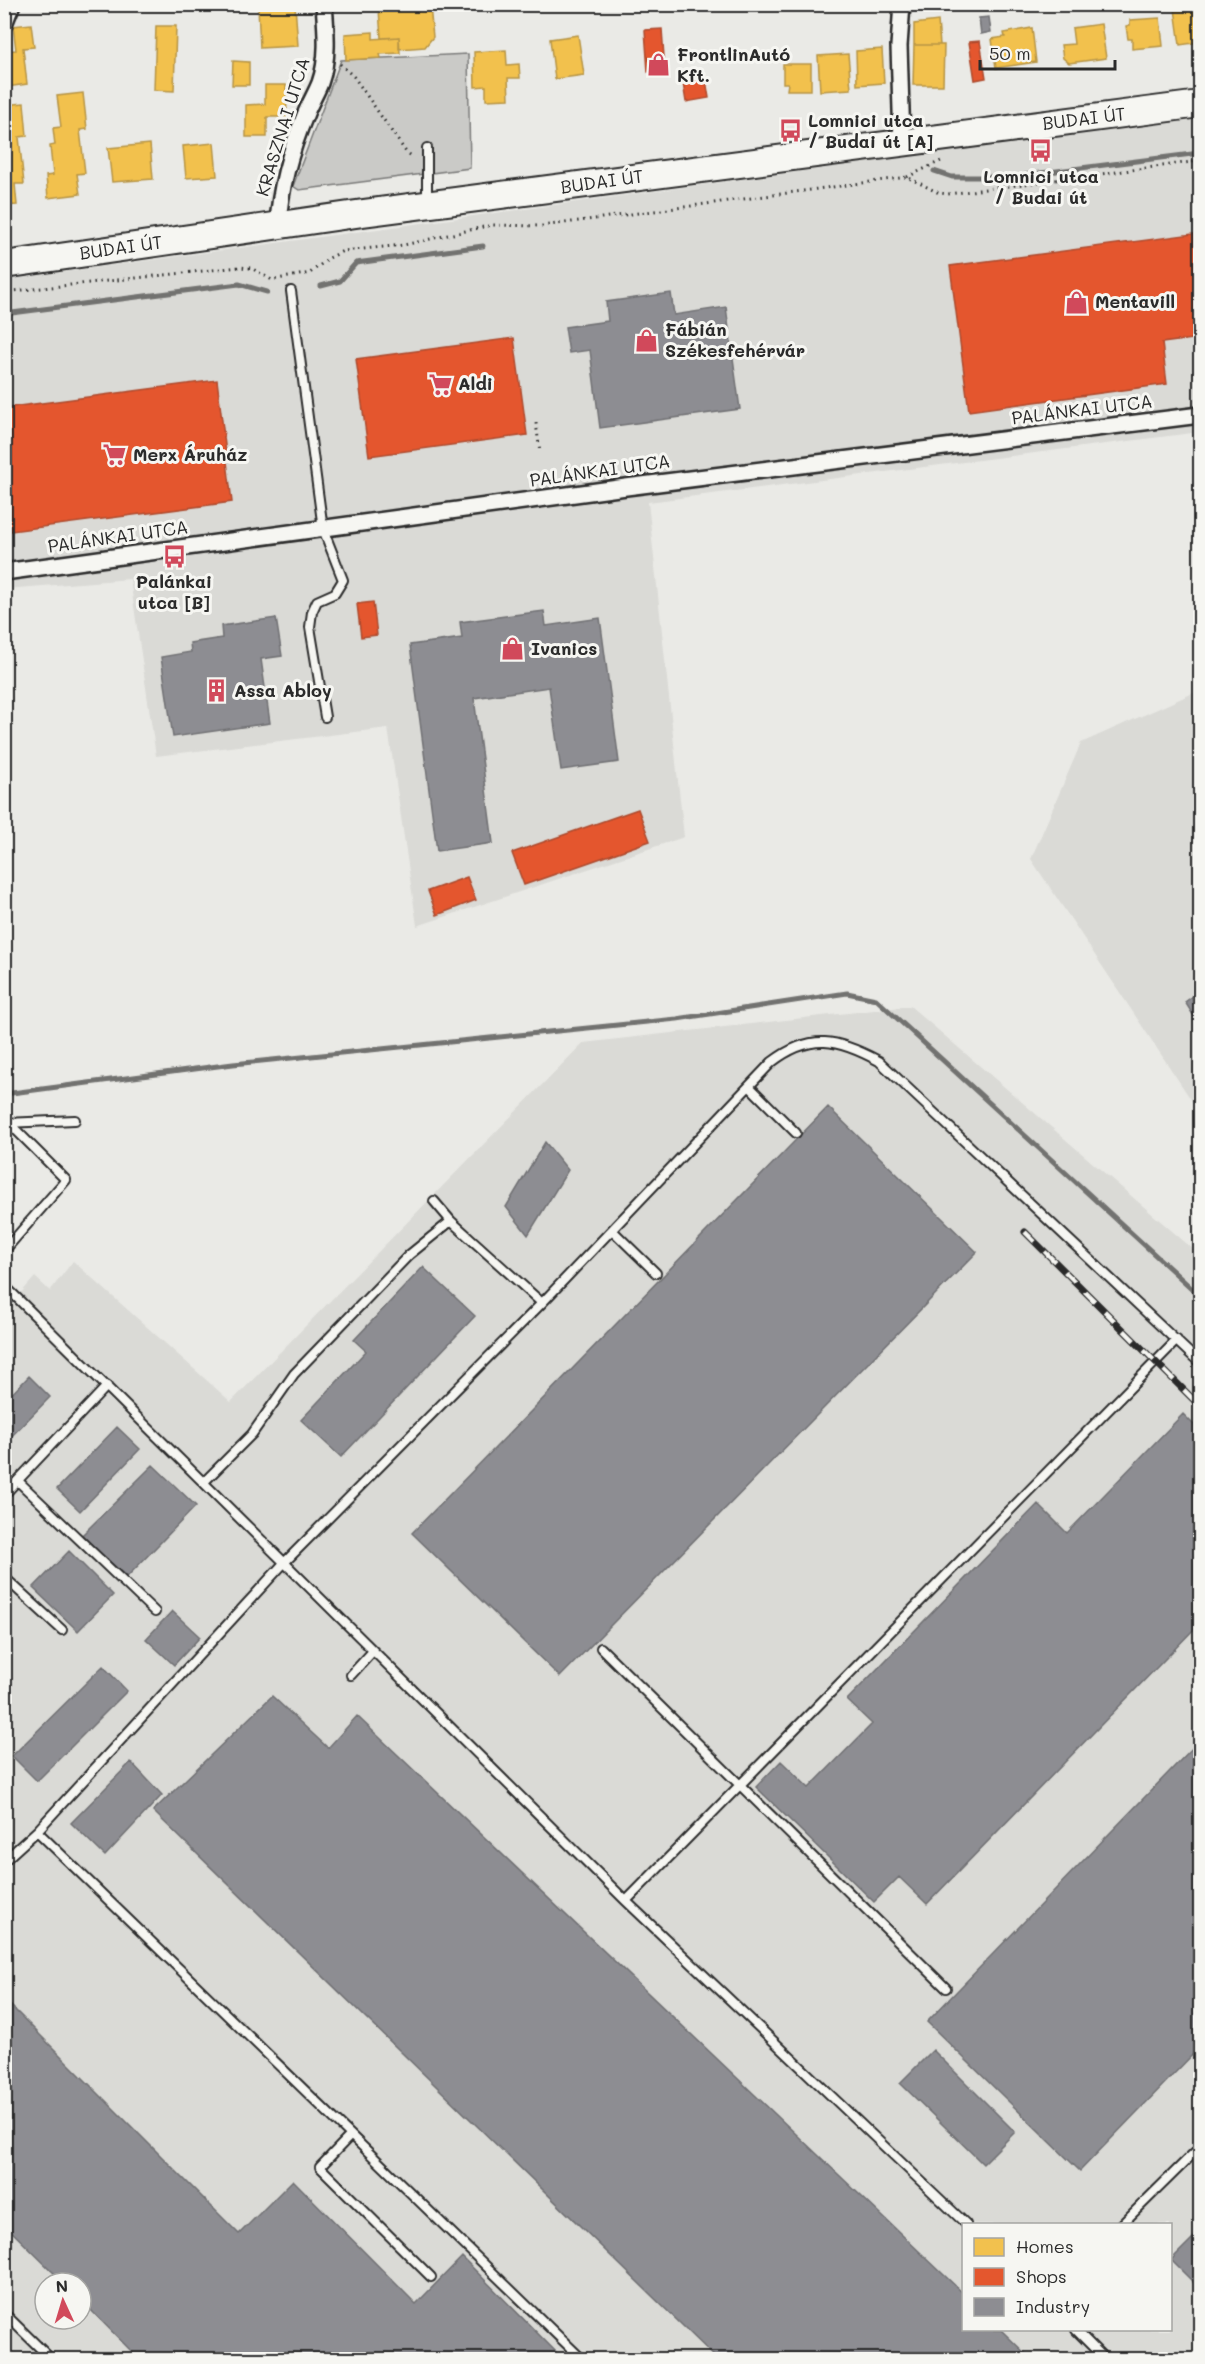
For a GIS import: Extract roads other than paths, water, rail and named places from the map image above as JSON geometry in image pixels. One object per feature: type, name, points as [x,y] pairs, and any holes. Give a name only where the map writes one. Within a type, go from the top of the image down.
[{"type":"main road","name":"BUDAI ÚT","points":[[4,265],[278,225],[1200,104]]},
{"type":"street","points":[[4,24],[12,4]]},
{"type":"street","name":"KRASZNAI UTCA","points":[[278,225],[282,188],[306,112],[320,82],[326,51],[324,4]]},
{"type":"street","points":[[902,4],[900,57],[902,142]]},
{"type":"street","name":"PALÁNKAI UTCA","points":[[4,572],[637,486],[1200,415]]},
{"type":"lane","points":[[427,148],[427,205]]},
{"type":"lane","points":[[291,291],[323,529],[343,580],[335,593],[317,601],[312,612],[310,627],[325,717]]},
{"type":"lane","points":[[4,1861],[37,1831],[284,1563],[542,1304],[772,1062],[798,1045],[828,1042],[844,1045],[879,1061],[1200,1363]]},
{"type":"lane","points":[[749,1086],[796,1133]]},
{"type":"lane","points":[[7,1123],[75,1120]]},
{"type":"lane","points":[[4,1251],[66,1180],[7,1123]]},
{"type":"lane","points":[[434,1201],[451,1221],[542,1304]]},
{"type":"lane","points":[[204,1482],[252,1434],[294,1374],[409,1255],[451,1221]]},
{"type":"lane","points":[[612,1230],[656,1273]]},
{"type":"lane","points":[[4,1285],[626,1901],[965,2223]]},
{"type":"lane","points":[[626,1901],[1177,1340]]},
{"type":"lane","points":[[4,1495],[107,1386]]},
{"type":"lane","points":[[18,1481],[155,1612]]},
{"type":"lane","points":[[4,1577],[62,1630]]},
{"type":"lane","points":[[601,1648],[946,1988]]},
{"type":"lane","points":[[351,1675],[373,1651]]},
{"type":"lane","points":[[37,1831],[583,2360]]},
{"type":"lane","points":[[351,2135],[320,2167],[431,2277]]},
{"type":"lane","points":[[1123,2223],[1200,2147]]},
{"type":"lane","points":[[4,2313],[52,2360]]},
{"type":"lane","points":[[1077,2331],[1106,2360]]},
{"type":"waterway","points":[[1025,175],[1200,153]]},
{"type":"waterway","points":[[934,171],[952,177],[1011,177]]},
{"type":"waterway","points":[[321,286],[340,281],[356,263],[483,246]]},
{"type":"waterway","points":[[4,314],[239,284],[267,292]]},
{"type":"waterway","points":[[4,1094],[233,1064],[677,1019],[847,993],[876,999],[1200,1296]]},
{"type":"railway","points":[[1025,1232],[1200,1406]]},
{"type":"place","name":"FrontlinAutó Kft.","points":[[659,65]]},
{"type":"place","name":"Lomnici utca / Budai út [A]","points":[[790,131]]},
{"type":"place","name":"Lomnici utca / Budai út","points":[[1041,151]]},
{"type":"place","name":"Mentavill","points":[[1077,302]]},
{"type":"place","name":"Fábián Székesfehérvár","points":[[647,340]]},
{"type":"place","name":"Aldi","points":[[440,384]]},
{"type":"place","name":"Merx Áruház","points":[[115,455]]},
{"type":"place","name":"Palánkai utca [B]","points":[[174,556]]},
{"type":"place","name":"Ivanics","points":[[513,649]]},
{"type":"place","name":"Assa Abloy","points":[[216,691]]}]
